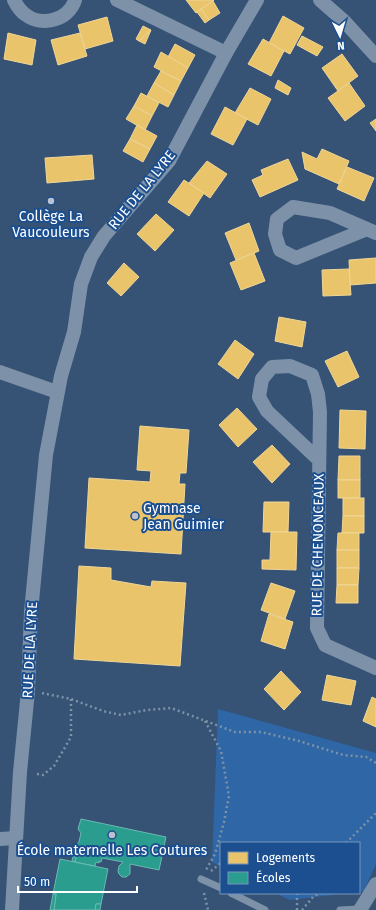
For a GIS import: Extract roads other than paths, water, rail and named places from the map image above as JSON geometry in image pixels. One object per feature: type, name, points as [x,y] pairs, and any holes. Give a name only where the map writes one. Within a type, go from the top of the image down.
[{"type":"street","points":[[14,0],[18,7],[26,15],[36,20],[47,21],[58,18],[68,12],[75,0]]},
{"type":"street","points":[[117,0],[226,53]]},
{"type":"street","name":"RUE DE LA LYRE","points":[[12,910],[20,772],[28,691],[31,612],[46,455],[57,392],[74,332],[81,284],[91,257],[108,232],[169,160],[226,53],[258,0]]},
{"type":"street","points":[[320,0],[344,21],[376,56]]},
{"type":"street","points":[[293,207],[330,213],[372,231],[296,258],[280,250],[275,234],[277,219],[293,207]]},
{"type":"street","name":"RUE DE CHENONCEAUX","points":[[319,460],[267,411],[259,397],[262,379],[272,367],[290,366],[312,375],[318,394],[320,412],[317,628],[325,645],[376,668]]},
{"type":"street","points":[[0,372],[57,392]]},
{"type":"street","points":[[0,839],[16,838]]},
{"type":"street","points":[[360,910],[376,884]]},
{"type":"lane","points":[[201,878],[220,888]]},
{"type":"lane","points":[[233,894],[265,910]]},
{"type":"lane","points":[[340,910],[360,910]]},
{"type":"place","name":"Collège La Vaucouleurs","points":[[51,201]]},
{"type":"place","name":"Gymnase Jean Guimier","points":[[135,516]]},
{"type":"place","name":"École maternelle Les Coutures","points":[[112,835]]}]
